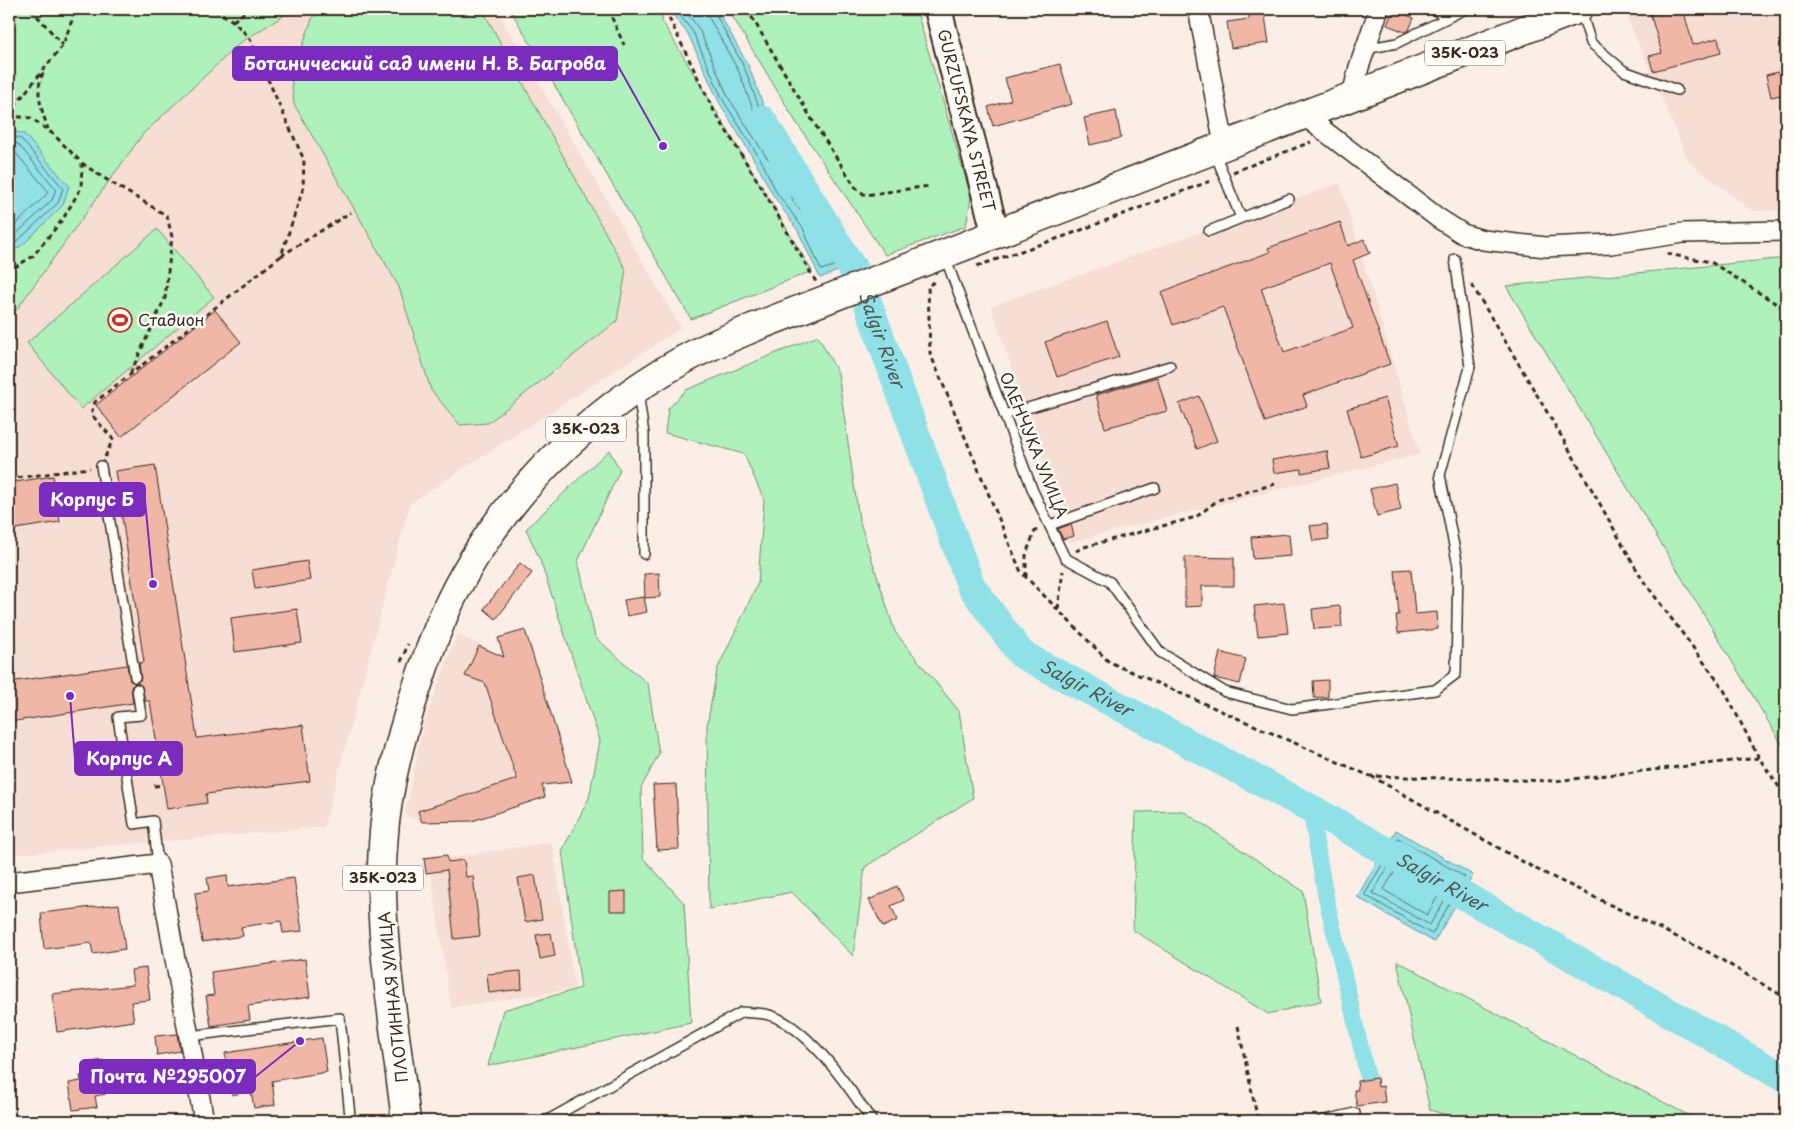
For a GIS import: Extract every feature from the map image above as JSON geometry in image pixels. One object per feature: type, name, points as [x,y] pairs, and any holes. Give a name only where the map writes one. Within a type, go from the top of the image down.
[{"type":"main road","name":"GURZUFSKAYA STREET","points":[[938,9],[996,232]]},
{"type":"main road","name":"35К-023","points":[[422,638],[516,499],[555,456],[637,389],[698,352],[811,294],[880,277],[946,268],[996,232],[1579,9]]},
{"type":"main road","name":"ПЛОТИННАЯ УЛИЦА","points":[[406,1121],[383,908],[382,846],[390,785],[407,718],[422,638]]},
{"type":"street","points":[[1198,9],[1218,146]]},
{"type":"street","points":[[1352,95],[1379,9]]},
{"type":"street","points":[[1302,114],[1438,218],[1463,234],[1483,240],[1546,246],[1611,244],[1683,233],[1786,230]]},
{"type":"street","points":[[9,882],[158,864],[204,1121]]},
{"type":"lane","points":[[1434,9],[1446,18]]},
{"type":"lane","points":[[1365,49],[1397,43],[1465,9]]},
{"type":"lane","points":[[1579,9],[1591,43],[1624,71],[1677,90]]},
{"type":"lane","points":[[1218,146],[1224,176],[1241,218]]},
{"type":"lane","points":[[1209,231],[1289,199]]},
{"type":"lane","points":[[1065,558],[1110,582],[1160,652],[1225,692],[1292,709],[1435,690],[1456,674],[1458,566],[1440,474],[1470,367],[1455,259]]},
{"type":"lane","name":"ОЛЕНЧУКА УЛИЦА","points":[[946,268],[1033,491],[1065,558]]},
{"type":"lane","points":[[1004,415],[1170,366]]},
{"type":"lane","points":[[637,389],[644,434],[644,554]]},
{"type":"lane","points":[[101,466],[135,678]]},
{"type":"lane","points":[[1050,525],[1155,488]]},
{"type":"lane","points":[[137,688],[141,715],[118,718],[134,824],[153,821],[158,864]]},
{"type":"lane","points":[[546,1121],[742,1012],[766,1014],[792,1028],[839,1072],[872,1121]]},
{"type":"lane","points":[[189,1036],[340,1018],[350,1116]]},
{"type":"lane","points":[[1321,1121],[1355,1113]]},
{"type":"path","points":[[31,9],[63,45]]},
{"type":"path","points":[[82,9],[75,12],[63,45],[29,86],[9,114],[31,118],[48,130],[82,164],[108,182],[133,194],[167,216],[172,237],[165,298],[130,374]]},
{"type":"path","points":[[214,9],[233,21],[249,37],[304,160],[303,189],[281,256]]},
{"type":"path","points":[[233,21],[249,9]]},
{"type":"path","points":[[608,9],[624,45]]},
{"type":"path","points":[[669,9],[669,18],[714,111],[762,188],[816,282],[811,294]]},
{"type":"path","points":[[747,9],[814,122],[856,188],[865,196],[930,186]]},
{"type":"path","points":[[44,70],[38,84],[42,110],[48,130]]},
{"type":"path","points":[[1329,134],[1068,235],[946,268],[928,286],[930,353],[1021,572],[1109,662],[1370,776],[1536,869],[1710,953],[1786,998]]},
{"type":"path","points":[[9,271],[33,256],[63,219],[82,188],[82,164]]},
{"type":"path","points":[[9,479],[101,466],[113,439],[91,414],[95,402],[281,256],[352,212]]},
{"type":"path","points":[[1666,254],[1711,262],[1786,310]]},
{"type":"path","points":[[1455,259],[1574,456],[1642,579],[1723,688],[1759,758],[1786,798]]},
{"type":"path","points":[[1058,610],[1065,558],[1084,547],[1196,516],[1218,500],[1275,484]]},
{"type":"path","points":[[1026,578],[1026,554],[1031,539],[1035,531],[1050,525]]},
{"type":"path","points":[[398,672],[422,638]]},
{"type":"path","points":[[1370,776],[1554,781],[1759,758]]},
{"type":"path","points":[[154,786],[163,785]]},
{"type":"path","points":[[1238,1026],[1258,1121]]},
{"type":"shaded area","points":[[294,9],[496,9],[681,328],[410,503],[324,827],[9,855],[9,320],[143,134],[240,43]]},
{"type":"shaded area","points":[[1639,9],[1786,9],[1786,210],[1752,211],[1689,162],[1625,12]]},
{"type":"shaded area","points":[[1340,183],[1420,454],[1070,542],[991,306]]},
{"type":"shaded area","points":[[457,634],[503,656],[545,797],[472,821],[422,822],[405,814],[423,726]]},
{"type":"shaded area","points":[[552,842],[575,989],[451,1008],[429,861]]},
{"type":"green space","points":[[9,9],[294,9],[240,43],[143,134],[9,320]]},
{"type":"green space","points":[[321,9],[482,9],[626,270],[617,321],[488,423],[460,425],[431,390],[399,287],[294,104],[291,77],[312,19]]},
{"type":"green space","points":[[510,9],[663,9],[662,21],[812,271],[691,319]]},
{"type":"green space","points":[[728,9],[916,9],[971,197],[966,226],[885,255],[796,122]]},
{"type":"green space","name":"Стадион","points":[[157,229],[214,297],[81,409],[27,343]]},
{"type":"green space","points":[[1786,258],[1786,751],[1506,286]]},
{"type":"green space","points":[[818,336],[838,373],[859,519],[895,632],[959,711],[973,798],[865,867],[853,956],[792,892],[709,909],[707,726],[717,670],[758,583],[764,500],[744,454],[665,433],[668,409],[686,390]]},
{"type":"green space","points":[[609,450],[620,470],[578,561],[595,637],[648,684],[659,754],[641,788],[643,858],[684,903],[691,1023],[488,1066],[503,1010],[581,988],[562,851],[589,798],[600,741],[540,560],[526,529]]},
{"type":"green space","points":[[1183,811],[1303,891],[1321,1001],[1268,1014],[1133,930],[1136,812]]},
{"type":"green space","points":[[1397,961],[1699,1121],[1466,1121],[1430,1110]]},
{"type":"water","points":[[673,9],[717,9],[749,67],[799,200],[837,247],[865,260],[820,278],[798,231],[773,195],[719,102],[688,34],[672,14]]},
{"type":"water","points":[[9,130],[24,134],[69,186],[63,205],[27,241],[9,255]]},
{"type":"water","points":[[1396,830],[1473,875],[1434,942],[1357,897]]},
{"type":"building","points":[[1248,9],[1264,9],[1269,43],[1231,48],[1227,22],[1249,19]]},
{"type":"building","points":[[1666,9],[1683,9],[1693,45],[1718,38],[1721,53],[1653,71],[1649,56],[1662,53],[1650,13]]},
{"type":"building","points":[[1393,10],[1414,18],[1409,30],[1405,32],[1387,25]]},
{"type":"building","points":[[1060,64],[1072,104],[993,126],[988,107],[1011,100],[1005,78]]},
{"type":"building","points":[[1782,71],[1786,94],[1771,97],[1766,75]]},
{"type":"building","points":[[1116,111],[1121,138],[1090,145],[1084,118]]},
{"type":"building","points":[[1340,222],[1348,246],[1364,239],[1370,253],[1353,260],[1390,364],[1303,395],[1307,406],[1265,422],[1223,307],[1173,325],[1161,292],[1270,252],[1268,248]],"holes":[[[1330,263],[1353,328],[1284,352],[1261,288]]]},
{"type":"building","points":[[215,310],[241,342],[121,437],[96,405]]},
{"type":"building","points":[[1107,321],[1119,357],[1057,377],[1045,342]]},
{"type":"building","points":[[1157,377],[1167,411],[1105,428],[1096,395]]},
{"type":"building","points":[[1199,396],[1217,441],[1197,449],[1179,404]]},
{"type":"building","points":[[1385,398],[1399,446],[1361,457],[1347,409]]},
{"type":"building","points":[[1327,451],[1330,468],[1301,473],[1301,469],[1274,473],[1272,460]]},
{"type":"building","points":[[155,465],[197,738],[303,725],[310,781],[206,794],[207,803],[167,809],[150,701],[145,701],[142,686],[137,683],[141,679],[139,663],[144,662],[115,471]]},
{"type":"building","points":[[53,476],[60,522],[9,530],[9,483]]},
{"type":"building","points":[[1395,483],[1401,510],[1377,516],[1370,489]]},
{"type":"building","points":[[1071,524],[1074,536],[1063,539],[1058,529]]},
{"type":"building","points":[[1327,524],[1329,539],[1313,541],[1310,526]]},
{"type":"building","points":[[1289,534],[1291,556],[1253,559],[1251,537]]},
{"type":"building","points":[[1185,557],[1234,558],[1234,586],[1202,586],[1202,606],[1185,607]]},
{"type":"building","points":[[307,561],[310,580],[255,589],[252,570]]},
{"type":"building","points":[[520,563],[532,573],[496,619],[484,609]]},
{"type":"building","points":[[1411,569],[1415,614],[1437,612],[1438,629],[1398,633],[1396,615],[1399,615],[1395,570]]},
{"type":"building","points":[[659,573],[660,597],[645,598],[644,574]]},
{"type":"building","points":[[644,597],[647,612],[627,616],[624,600]]},
{"type":"building","points":[[1284,603],[1288,633],[1258,636],[1254,606]]},
{"type":"building","points":[[1340,606],[1342,627],[1314,629],[1312,609]]},
{"type":"building","points":[[297,609],[302,643],[235,652],[231,618]]},
{"type":"building","points":[[525,630],[572,782],[542,785],[545,797],[472,821],[422,822],[418,811],[517,779],[485,683],[465,676],[479,646],[504,657],[498,638]]},
{"type":"building","points":[[1220,652],[1246,659],[1240,684],[1214,678]]},
{"type":"building","points":[[127,665],[130,681],[135,683],[131,687],[133,703],[9,722],[9,682]]},
{"type":"building","points":[[1328,680],[1328,697],[1314,698],[1313,681]]},
{"type":"building","points":[[676,784],[679,849],[657,850],[653,785]]},
{"type":"building","points":[[447,855],[448,862],[464,860],[466,877],[473,876],[480,936],[454,939],[447,870],[426,873],[424,858]]},
{"type":"building","points":[[227,875],[228,887],[294,878],[302,931],[283,933],[281,921],[241,927],[243,936],[202,942],[195,893],[209,891],[207,878]]},
{"type":"building","points":[[535,875],[542,919],[525,922],[518,878]]},
{"type":"building","points":[[897,886],[904,900],[891,906],[898,920],[883,927],[869,900]]},
{"type":"building","points":[[626,891],[626,911],[610,911],[610,892]]},
{"type":"building","points":[[119,904],[125,949],[93,954],[91,943],[44,949],[41,913]]},
{"type":"building","points":[[551,933],[555,956],[540,959],[536,935]]},
{"type":"building","points":[[305,959],[310,997],[248,1006],[250,1020],[211,1026],[206,996],[214,995],[211,972]]},
{"type":"building","points":[[146,968],[150,1000],[131,1002],[134,1021],[57,1032],[52,994],[133,985],[131,970]]},
{"type":"building","points":[[521,971],[522,989],[489,993],[487,974]]},
{"type":"building","points":[[177,1034],[180,1051],[157,1055],[155,1036]]},
{"type":"building","points":[[322,1038],[327,1072],[272,1081],[275,1105],[254,1108],[251,1091],[232,1095],[225,1053]]},
{"type":"building","points":[[103,1060],[105,1072],[119,1070],[121,1084],[105,1086],[106,1094],[95,1096],[97,1107],[73,1110],[69,1083],[81,1081],[80,1076],[87,1075],[85,1063]]},
{"type":"building","points":[[1377,1078],[1378,1087],[1383,1086],[1385,1102],[1357,1106],[1354,1090],[1358,1090],[1357,1081]]},
{"type":"waterway","name":"Salgir River","points":[[762,120],[859,279],[971,586],[1021,654],[1310,808],[1786,1079]]},
{"type":"waterway","points":[[1310,808],[1325,893],[1368,1078]]},
{"type":"place","name":"Ботанический сад имени Н. В. Багрова","points":[[663,146]]},
{"type":"place","name":"Стадион","points":[[120,320]]},
{"type":"place","name":"Корпус Б","points":[[153,584]]},
{"type":"place","name":"Корпус А","points":[[70,696]]},
{"type":"place","name":"Почта №295007","points":[[300,1041]]}]
